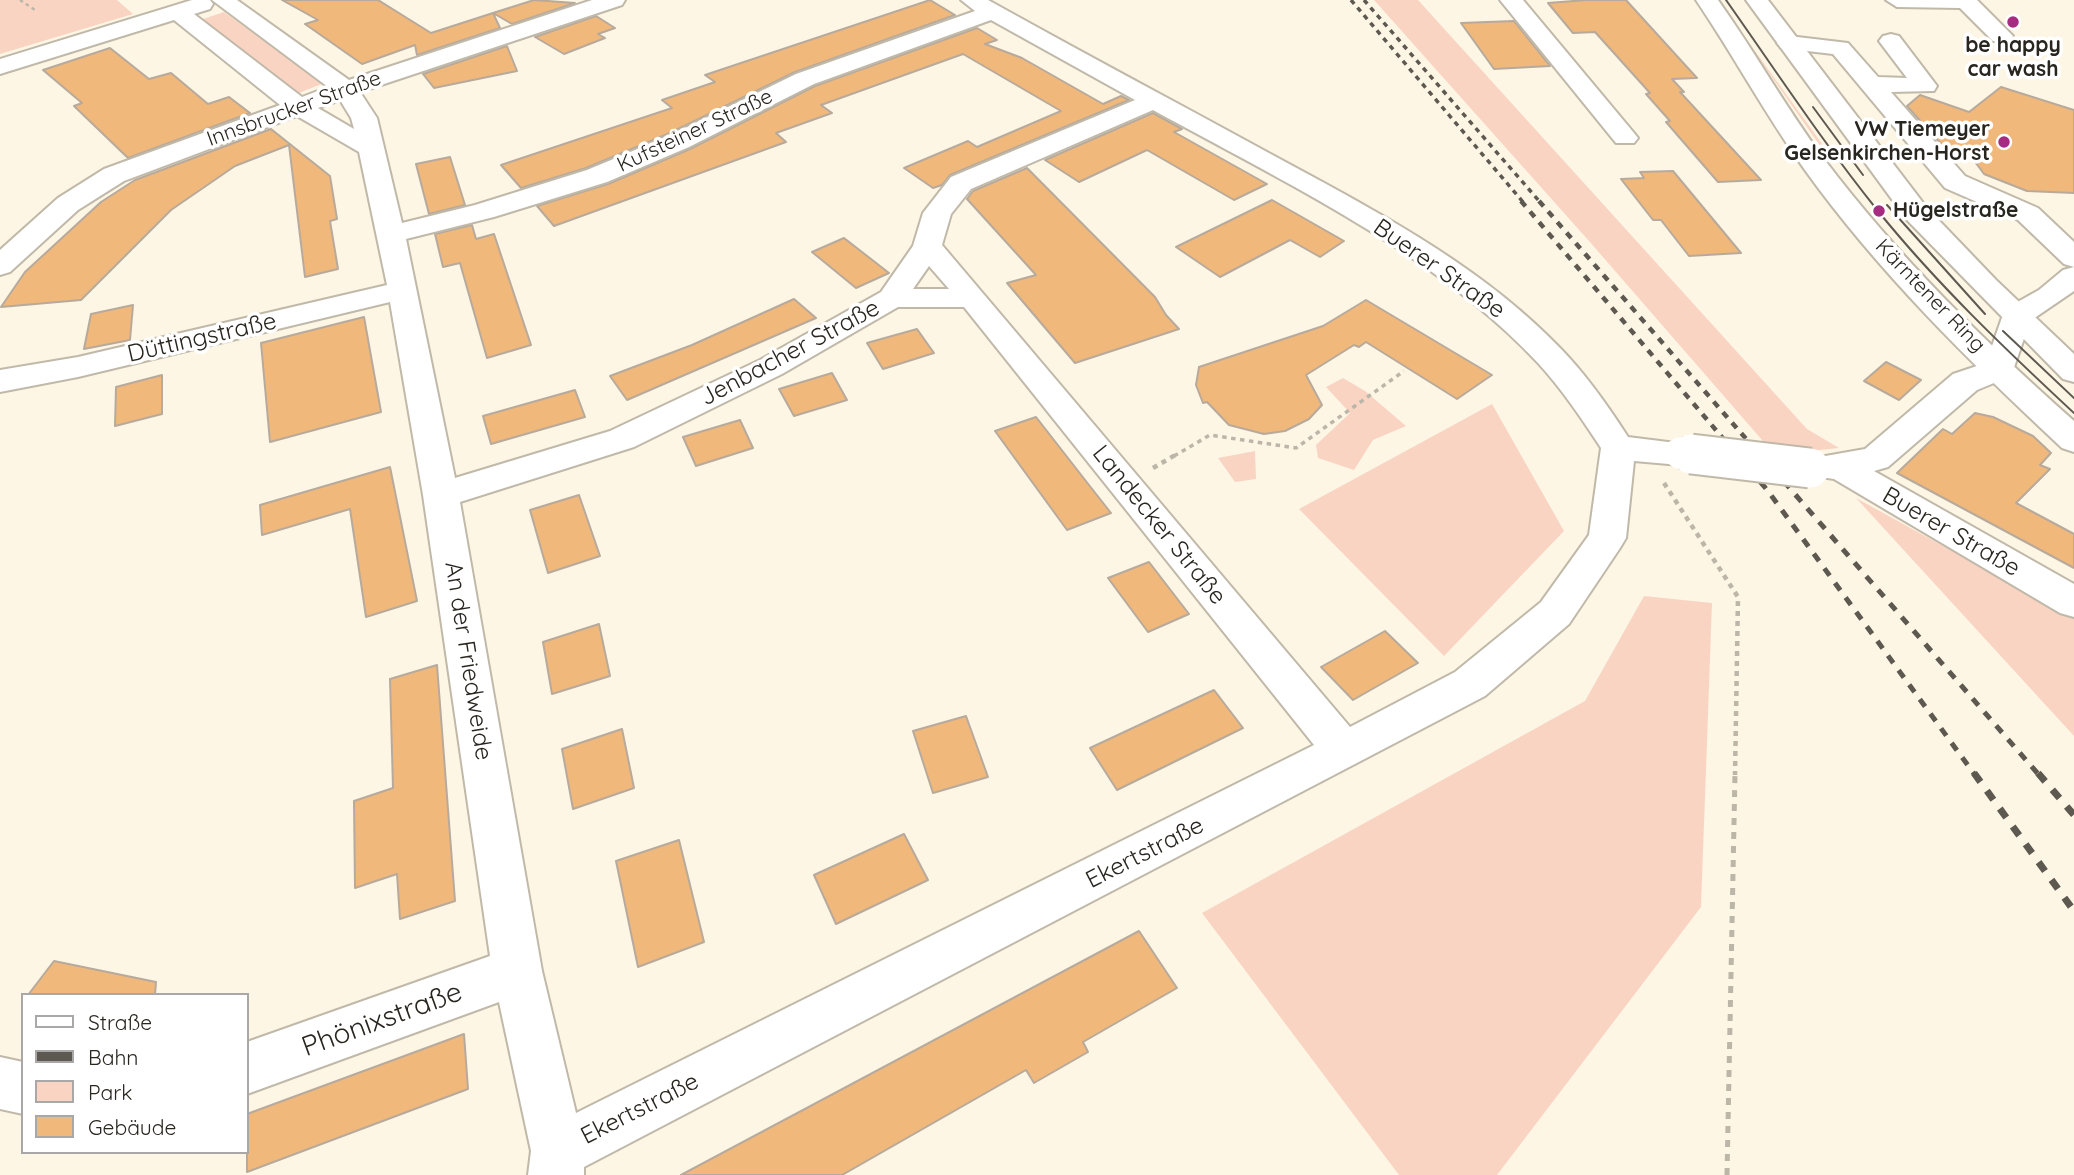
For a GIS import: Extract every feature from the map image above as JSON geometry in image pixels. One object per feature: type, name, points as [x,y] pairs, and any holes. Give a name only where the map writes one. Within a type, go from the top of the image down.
[{"type":"street","points":[[134,0],[169,15],[339,133],[371,148]]},
{"type":"street","points":[[0,66],[212,0]]},
{"type":"street","name":"An der Friedweide","points":[[223,0],[346,89],[365,118],[403,290],[441,495],[517,971],[557,1163]]},
{"type":"street","name":"Innsbrucker Straße","points":[[0,266],[68,204],[114,175],[346,89],[614,0]]},
{"type":"street","points":[[1511,0],[1625,138]]},
{"type":"street","name":"Kärntener Ring","points":[[1707,0],[1815,164],[1864,227],[2000,369],[2074,440]]},
{"type":"street","name":"Kärntener Ring","points":[[1757,0],[1917,214],[2015,316],[2074,372]]},
{"type":"street","points":[[1896,0],[1966,2],[2001,36]]},
{"type":"street","name":"Buerer Straße","points":[[982,6],[1412,244],[1485,296],[1556,359],[1598,415],[1630,449],[1825,467],[2074,602]]},
{"type":"street","name":"Kufsteiner Straße","points":[[391,234],[484,211],[597,176],[680,141],[806,79],[982,6]]},
{"type":"street","points":[[1871,84],[1925,86],[1891,41]]},
{"type":"street","points":[[1789,43],[1840,48],[1955,182],[2028,214],[2074,258]]},
{"type":"street","name":"Jenbacher Straße","points":[[441,495],[622,439],[771,367],[892,298],[927,246],[937,214],[961,183],[1156,100]]},
{"type":"street","name":"Landecker Straße","points":[[927,246],[973,298],[1345,751]]},
{"type":"street","points":[[1825,467],[1876,458],[1965,382],[2000,369],[2015,316],[2050,296],[2074,276]]},
{"type":"street","name":"Düttingstraße","points":[[0,382],[78,367],[403,290]]},
{"type":"street","points":[[892,298],[973,298]]},
{"type":"street","name":"Ekertstraße","points":[[557,1163],[1470,684],[1555,613],[1607,538],[1616,480],[1630,449]]},
{"type":"street","name":"Phönixstraße","points":[[248,1068],[517,971]]},
{"type":"street","points":[[0,1083],[21,1088]]},
{"type":"path","points":[[20,0],[35,10]]},
{"type":"path","points":[[1125,484],[1210,435],[1296,448],[1404,371]]},
{"type":"path","points":[[1630,449],[1738,597],[1727,1175]]},
{"type":"green space","points":[[0,0],[117,0],[133,14],[0,54]]},
{"type":"green space","points":[[1374,0],[1418,0],[1807,429],[1839,448],[1810,451],[1769,448]]},
{"type":"green space","points":[[1718,0],[1833,159],[1830,160]]},
{"type":"green space","points":[[224,12],[324,83],[299,93],[200,20]]},
{"type":"green space","points":[[1343,378],[1365,391],[1406,426],[1373,440],[1354,470],[1318,458],[1316,445],[1350,413],[1326,387]]},
{"type":"green space","points":[[1492,404],[1564,531],[1444,656],[1299,509]]},
{"type":"green space","points":[[1255,451],[1256,479],[1235,482],[1218,458]]},
{"type":"green space","points":[[1856,498],[2074,618],[2074,736]]},
{"type":"green space","points":[[1644,596],[1712,603],[1701,907],[1497,1175],[1399,1175],[1202,913],[1585,701]]},
{"type":"building","points":[[282,0],[378,0],[431,33],[493,13],[500,28],[417,55],[415,45],[362,64],[305,24],[318,20]]},
{"type":"building","points":[[534,0],[575,3],[512,24],[493,13]]},
{"type":"building","points":[[930,0],[955,15],[795,72],[670,133],[586,168],[521,188],[501,165],[672,108],[662,100],[715,82],[705,75]]},
{"type":"building","points":[[1626,0],[1697,78],[1672,79],[1684,92],[1680,92],[1761,180],[1718,182],[1666,122],[1670,121],[1646,94],[1650,93],[1595,32],[1573,33],[1548,3]]},
{"type":"building","points":[[596,16],[615,28],[598,34],[605,38],[564,54],[535,37]]},
{"type":"building","points":[[1514,21],[1550,66],[1494,69],[1461,23]]},
{"type":"building","points":[[977,28],[997,40],[985,44],[1022,58],[1103,104],[1121,96],[1129,100],[950,175],[942,185],[933,188],[904,168],[968,141],[977,147],[1061,111],[963,54],[821,105],[832,113],[776,133],[786,142],[554,226],[537,206],[608,184],[690,149],[815,86]]},
{"type":"building","points":[[507,46],[517,71],[434,88],[423,74]]},
{"type":"building","points":[[110,48],[149,79],[171,73],[208,104],[229,97],[250,113],[128,158],[74,106],[82,103],[43,70]]},
{"type":"building","name":"VW Tiemeyer Gelsenkirchen-Horst","points":[[2001,87],[2074,110],[2074,193],[2027,191],[1984,174],[1970,155],[1941,144],[1907,106],[1920,95],[1969,112]]},
{"type":"building","points":[[1153,113],[1182,129],[1174,132],[1267,184],[1234,200],[1147,150],[1079,182],[1045,160]]},
{"type":"building","points":[[271,129],[330,176],[337,219],[330,221],[338,269],[305,277],[289,145],[235,166],[171,210],[81,300],[1,307],[25,272],[101,202],[135,180]]},
{"type":"building","points":[[450,157],[465,205],[429,214],[416,164]]},
{"type":"building","points":[[1027,168],[1155,297],[1179,329],[1075,363],[1007,283],[1036,275],[967,199],[973,191]]},
{"type":"building","points":[[1673,171],[1741,253],[1689,256],[1661,220],[1653,220],[1621,179],[1644,178],[1640,172]]},
{"type":"building","points":[[1272,200],[1344,241],[1320,257],[1290,240],[1220,277],[1176,247]]},
{"type":"building","points":[[472,225],[476,239],[494,234],[531,345],[487,358],[460,263],[443,267],[435,234]]},
{"type":"building","points":[[844,238],[889,273],[856,288],[812,252]]},
{"type":"building","points":[[794,299],[816,318],[627,400],[610,376],[692,345]]},
{"type":"building","points":[[1366,300],[1492,375],[1457,399],[1366,342],[1359,347],[1354,345],[1306,375],[1322,405],[1309,419],[1285,431],[1264,434],[1229,425],[1207,402],[1203,403],[1196,385],[1199,367],[1323,326]]},
{"type":"building","points":[[133,305],[130,340],[84,349],[91,314]]},
{"type":"building","points":[[364,317],[381,412],[270,442],[261,343]]},
{"type":"building","points":[[917,329],[934,353],[883,369],[867,343]]},
{"type":"building","points":[[1886,362],[1921,380],[1899,400],[1864,381]]},
{"type":"building","points":[[832,373],[847,400],[794,416],[779,389]]},
{"type":"building","points":[[162,375],[162,414],[115,426],[116,387]]},
{"type":"building","points":[[575,390],[585,417],[491,444],[483,416]]},
{"type":"building","points":[[1975,413],[1993,417],[2033,436],[2051,453],[2040,465],[2050,469],[2016,503],[2074,534],[2074,568],[1897,473],[1943,429],[1952,434]]},
{"type":"building","points":[[1036,417],[1111,513],[1067,530],[995,431]]},
{"type":"building","points":[[740,420],[753,448],[696,466],[683,437]]},
{"type":"building","points":[[390,467],[417,601],[366,617],[350,509],[262,535],[260,505]]},
{"type":"building","points":[[579,495],[600,556],[548,573],[530,510]]},
{"type":"building","points":[[1149,562],[1189,614],[1148,632],[1108,578]]},
{"type":"building","points":[[599,624],[610,676],[552,694],[543,642]]},
{"type":"building","points":[[1385,631],[1418,663],[1353,700],[1321,667]]},
{"type":"building","points":[[437,665],[455,901],[400,919],[397,874],[355,888],[354,801],[393,788],[390,679]]},
{"type":"building","points":[[1214,690],[1243,728],[1117,790],[1090,748]]},
{"type":"building","points":[[966,716],[988,777],[933,793],[913,731]]},
{"type":"building","points":[[622,729],[634,788],[573,809],[562,749]]},
{"type":"building","points":[[904,834],[928,880],[836,924],[814,875]]},
{"type":"building","points":[[679,840],[704,942],[638,967],[616,861]]},
{"type":"building","points":[[1139,931],[1177,988],[1083,1042],[1088,1052],[1034,1083],[1026,1070],[842,1175],[681,1175]]},
{"type":"building","points":[[54,961],[156,982],[155,993],[30,993]]},
{"type":"building","points":[[464,1034],[468,1089],[247,1172],[248,1114]]},
{"type":"tram line","points":[[1726,0],[1838,160],[1878,211],[1972,315],[2074,413]]},
{"type":"tram line","points":[[1813,107],[1863,175]]},
{"type":"tram line","points":[[1887,205],[1985,314]]},
{"type":"tram line","points":[[2003,331],[2074,398]]},
{"type":"railway","points":[[1351,0],[1523,202]]},
{"type":"railway","points":[[1364,0],[1540,202]]},
{"type":"railway","points":[[1521,201],[1738,456]]},
{"type":"railway","points":[[1539,201],[1761,456]]},
{"type":"railway","points":[[1737,454],[1768,491],[1975,775]]},
{"type":"railway","points":[[1760,454],[2039,775]]},
{"type":"railway","points":[[1974,773],[2074,911]]},
{"type":"railway","points":[[2038,773],[2074,815]]},
{"type":"place","name":"be happy car wash","points":[[2013,22]]},
{"type":"place","name":"VW Tiemeyer Gelsenkirchen-Horst","points":[[2004,142]]},
{"type":"place","name":"Hügelstraße","points":[[1879,211]]}]
